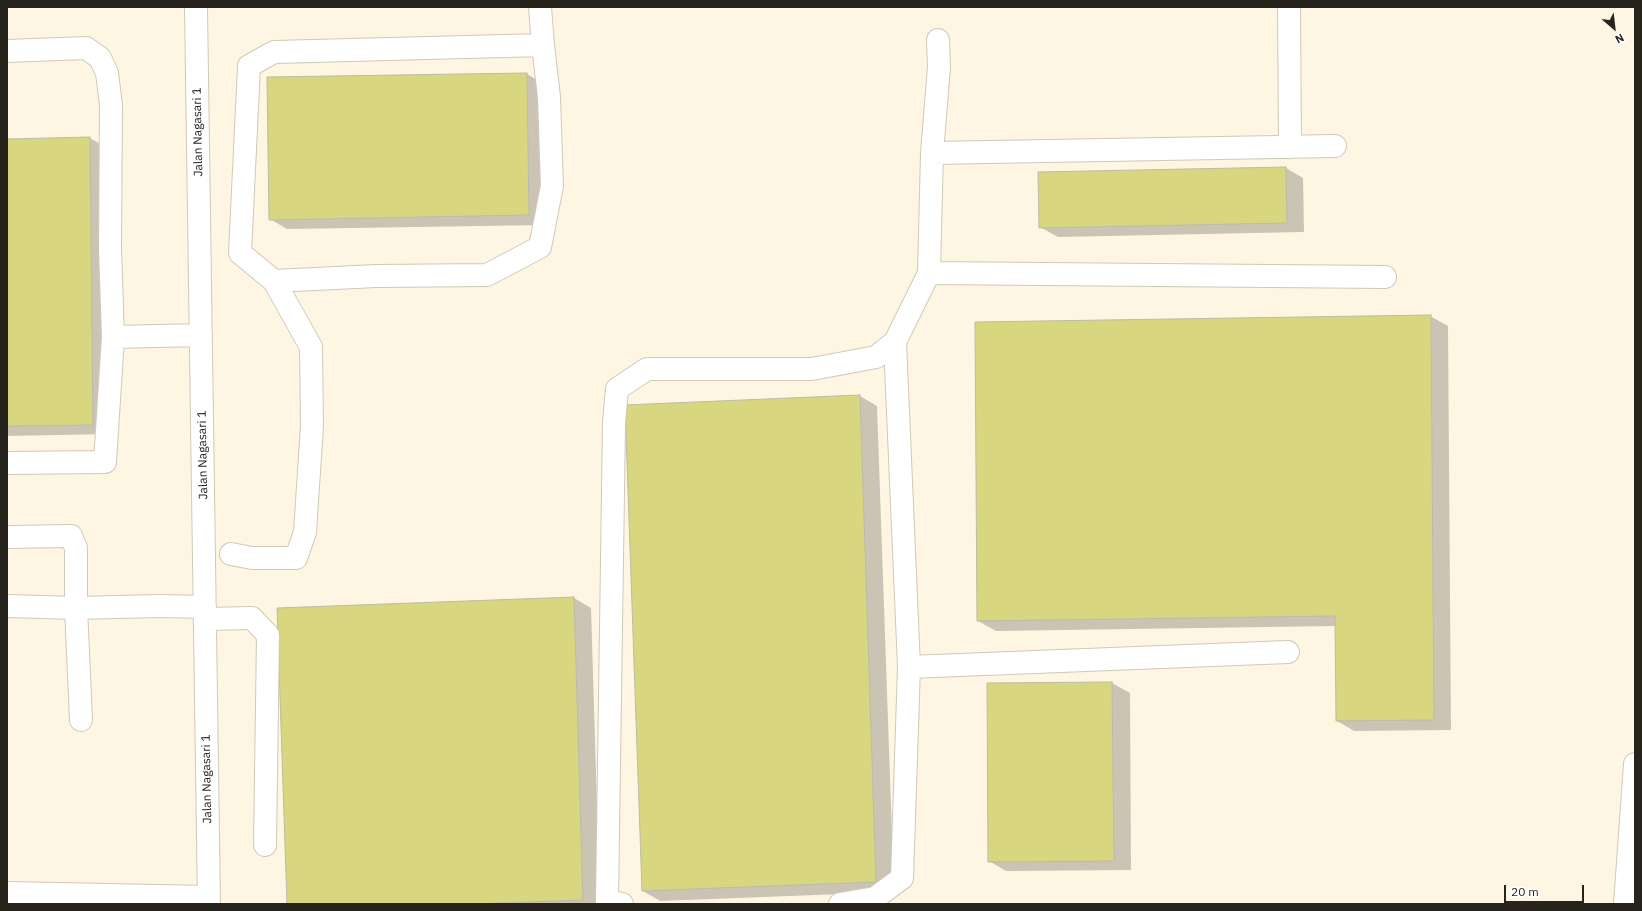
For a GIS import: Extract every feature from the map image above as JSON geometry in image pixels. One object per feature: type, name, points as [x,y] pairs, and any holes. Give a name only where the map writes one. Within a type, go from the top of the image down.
[{"type":"street","name":"Jalan Nagasari 1","points":[[196,7],[209,901]]},
{"type":"street","points":[[274,281],[376,276],[487,275],[540,247],[552,186],[549,97],[540,7]]},
{"type":"street","points":[[1289,7],[1290,147]]},
{"type":"street","points":[[622,904],[607,901],[614,422],[617,388],[646,369],[812,369],[876,357],[895,342],[929,273],[932,153],[939,67],[938,40]]},
{"type":"street","points":[[231,554],[252,558],[296,558],[305,532],[312,426],[311,347],[274,281],[240,253],[249,66],[274,52],[543,45]]},
{"type":"street","points":[[7,51],[86,48],[100,58],[107,73],[111,106],[110,248],[113,337],[105,462],[7,463]]},
{"type":"street","points":[[932,153],[1335,146]]},
{"type":"street","points":[[929,273],[1385,277]]},
{"type":"street","points":[[113,337],[201,335]]},
{"type":"street","points":[[840,904],[875,898],[902,878],[909,667],[895,342]]},
{"type":"street","points":[[7,537],[71,536],[76,548],[76,608],[81,720]]},
{"type":"street","points":[[7,606],[76,608],[160,606],[252,618],[268,635],[266,845]]},
{"type":"street","points":[[909,667],[1288,652]]},
{"type":"street","points":[[1625,904],[1635,764]]},
{"type":"street","points":[[7,893],[209,901]]},
{"type":"building","points":[[527,73],[529,215],[269,220],[267,77]]},
{"type":"building","points":[[90,137],[93,425],[7,426],[7,139]]},
{"type":"building","points":[[1286,167],[1287,223],[1039,228],[1038,172]]},
{"type":"building","points":[[1431,315],[1434,720],[1336,721],[1335,616],[977,621],[975,322]]},
{"type":"building","points":[[860,395],[876,882],[642,891],[625,405]]},
{"type":"building","points":[[574,597],[583,900],[475,904],[287,904],[277,608]]},
{"type":"building","points":[[1112,682],[1114,861],[988,862],[987,683]]}]
